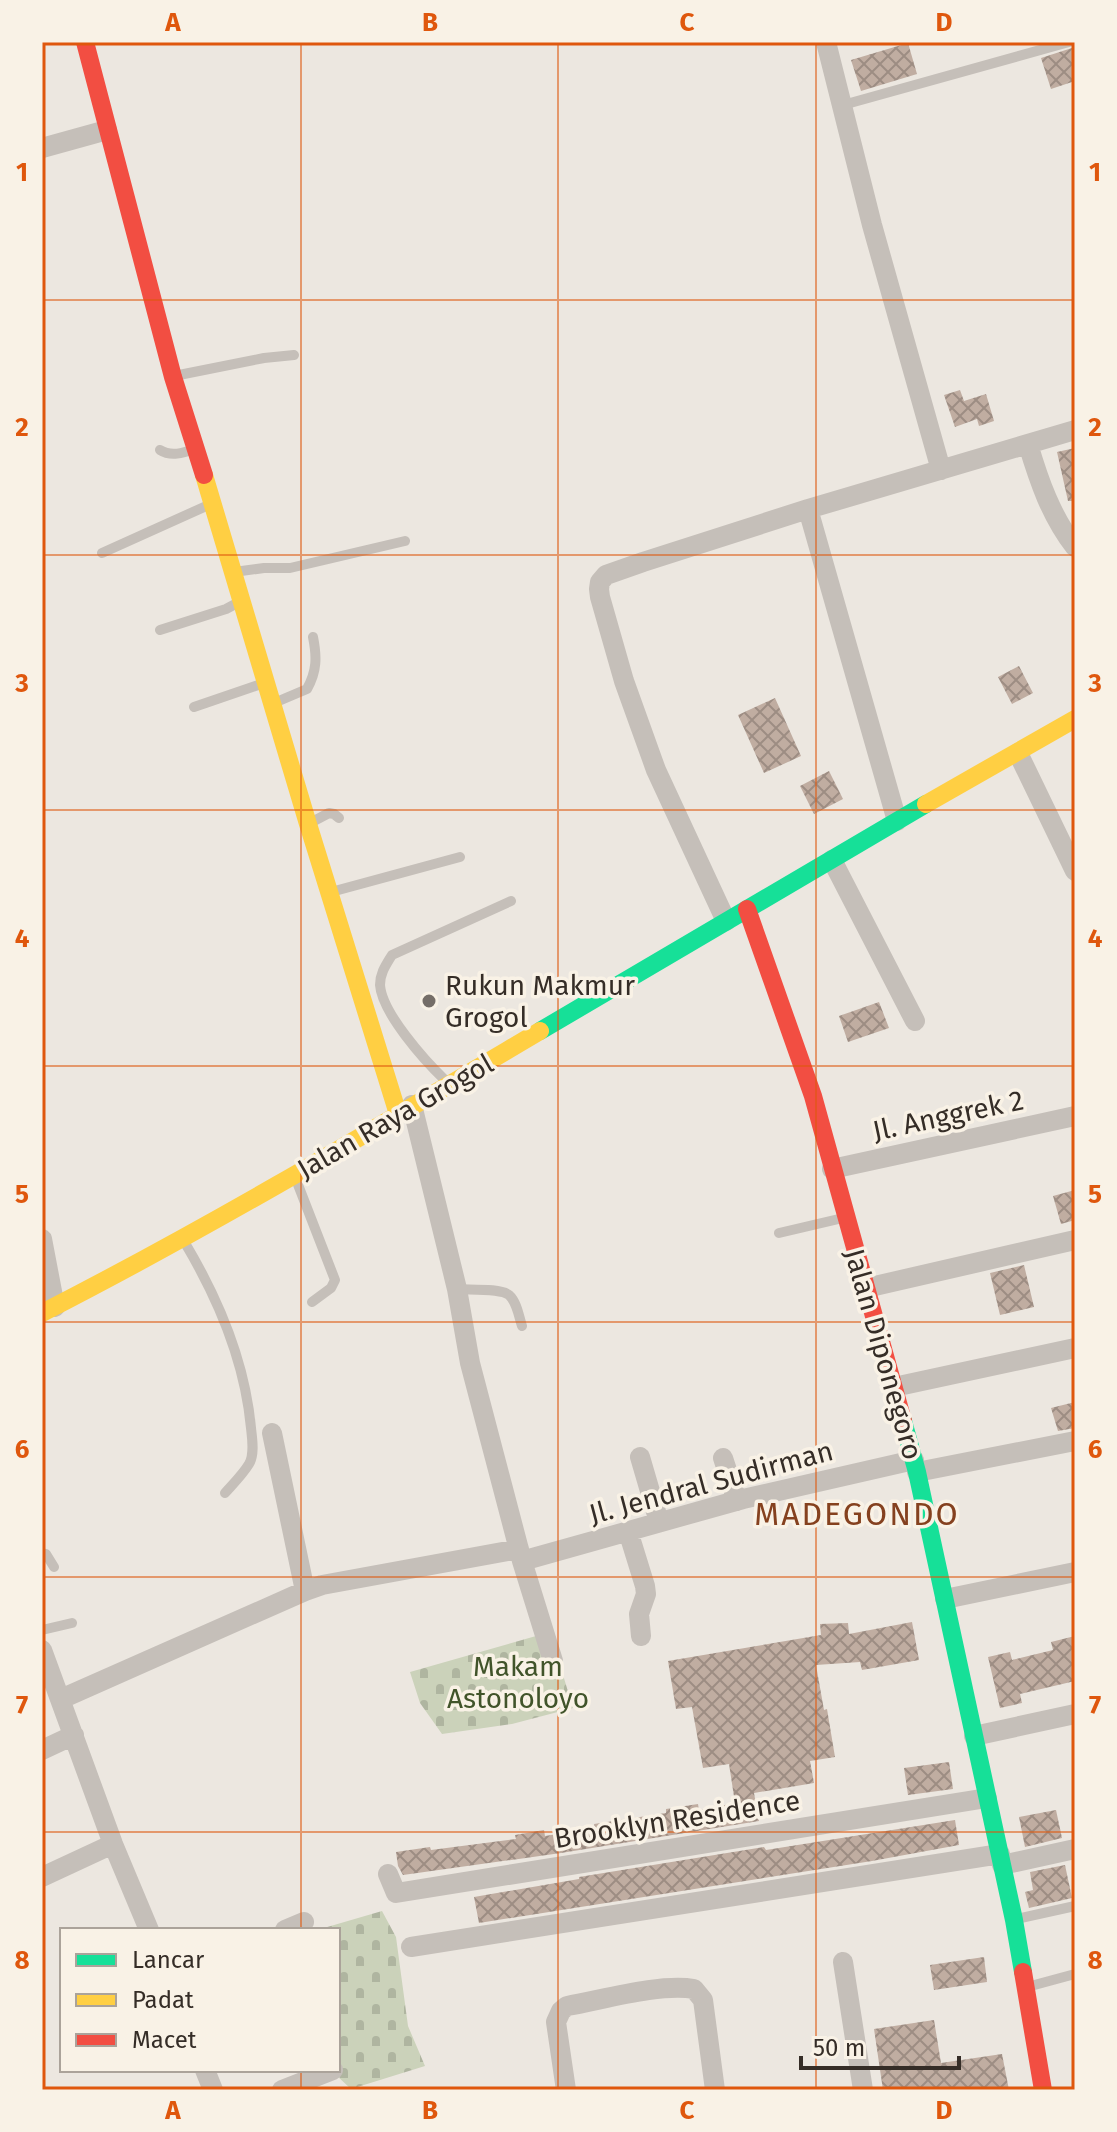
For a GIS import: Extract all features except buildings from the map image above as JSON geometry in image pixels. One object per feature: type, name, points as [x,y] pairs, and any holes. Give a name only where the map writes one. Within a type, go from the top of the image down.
[{"type":"street","points":[[85,42],[173,377],[329,892],[405,1110],[457,1289],[470,1363],[520,1555],[553,1661]]},
{"type":"street","points":[[826,42],[872,225],[941,470]]},
{"type":"street","points":[[42,148],[107,130]]},
{"type":"street","points":[[726,921],[656,770],[624,681],[599,589],[600,582],[606,575],[808,509],[1075,430]]},
{"type":"street","points":[[1028,444],[1051,509],[1075,547]]},
{"type":"street","points":[[808,509],[897,821]]},
{"type":"street","name":"Jalan Raya Grogol","points":[[48,1310],[295,1175],[1075,719]]},
{"type":"street","points":[[1018,753],[1075,871]]},
{"type":"street","points":[[832,860],[915,1021]]},
{"type":"street","name":"Jalan Diponegoro","points":[[747,909],[799,1053],[916,1466],[1014,1920],[1043,2090]]},
{"type":"street","name":"Jl. Anggrek 2","points":[[832,1169],[1075,1116]]},
{"type":"street","points":[[42,1239],[48,1310]]},
{"type":"street","points":[[866,1288],[1075,1240]]},
{"type":"street","points":[[894,1387],[1075,1348]]},
{"type":"street","points":[[272,1433],[305,1591]]},
{"type":"street","name":"Jl. Jendral Sudirman","points":[[52,1690],[322,1585],[520,1555],[628,1531],[737,1501],[916,1466],[1075,1441]]},
{"type":"street","points":[[640,1457],[659,1522]]},
{"type":"street","points":[[723,1458],[737,1501]]},
{"type":"street","points":[[628,1531],[646,1594],[639,1614],[641,1636]]},
{"type":"street","points":[[945,1599],[1075,1572]]},
{"type":"street","points":[[42,1650],[52,1690],[74,1735],[113,1844],[148,1928]]},
{"type":"street","points":[[974,1736],[1075,1714]]},
{"type":"street","points":[[42,1750],[74,1735]]},
{"type":"street","name":"Brooklyn Residence","points":[[388,1874],[396,1893],[987,1798]]},
{"type":"street","points":[[42,1877],[113,1844]]},
{"type":"street","points":[[411,1947],[1075,1849]]},
{"type":"street","points":[[843,1962],[863,2090]]},
{"type":"street","points":[[566,2090],[556,2022],[561,2011],[567,2006],[685,1987],[694,1989],[703,2000],[715,2090]]},
{"type":"street","points":[[282,2090],[328,2072]]},
{"type":"lane","points":[[843,105],[1069,42]]},
{"type":"lane","points":[[173,377],[264,358],[294,355]]},
{"type":"lane","points":[[160,450],[172,454],[197,449]]},
{"type":"lane","points":[[102,553],[213,502]]},
{"type":"lane","points":[[232,572],[290,568],[405,541]]},
{"type":"lane","points":[[160,630],[243,601]]},
{"type":"lane","points":[[272,704],[307,689],[314,677],[317,657],[313,637]]},
{"type":"lane","points":[[194,707],[266,682]]},
{"type":"lane","points":[[308,824],[329,813],[339,818]]},
{"type":"lane","points":[[329,892],[460,857]]},
{"type":"lane","points":[[449,1084],[402,1032],[383,998],[380,985],[382,972],[392,955],[511,901]]},
{"type":"lane","points":[[295,1175],[335,1280],[331,1288],[312,1302]]},
{"type":"lane","points":[[779,1233],[845,1218]]},
{"type":"lane","points":[[182,1238],[236,1348],[249,1400],[253,1442],[251,1458],[225,1493]]},
{"type":"lane","points":[[457,1289],[508,1294],[522,1326]]},
{"type":"lane","points":[[42,1553],[54,1567]]},
{"type":"lane","points":[[42,1630],[72,1623]]},
{"type":"lane","points":[[1014,1920],[1075,1906]]},
{"type":"lane","points":[[1025,1987],[1075,1974]]},
{"type":"green space","name":"Makam Astonoloyo","points":[[550,1632],[573,1708],[512,1724],[442,1734],[420,1703],[410,1672]]},
{"type":"green space","points":[[382,1911],[396,1937],[408,2026],[425,2066],[351,2089],[336,2075],[340,2072],[340,1928],[324,1928]]},
{"type":"traffic: fast","points":[[540,1031],[926,804]]},
{"type":"traffic: fast","points":[[903,1421],[917,1472],[1023,1972]]},
{"type":"traffic: slow","points":[[204,475],[398,1114]]},
{"type":"traffic: slow","points":[[926,804],[1075,719]]},
{"type":"traffic: slow","points":[[42,1313],[231,1211],[540,1031]]},
{"type":"traffic: jam","points":[[85,42],[173,377],[204,475]]},
{"type":"traffic: jam","points":[[747,909],[813,1096],[903,1421]]},
{"type":"traffic: jam","points":[[1023,1972],[1043,2090]]},
{"type":"place","name":"Rukun Makmur Grogol","points":[[429,1001]]},
{"type":"district","name":"MADEGONDO","points":[[857,1514]]}]
